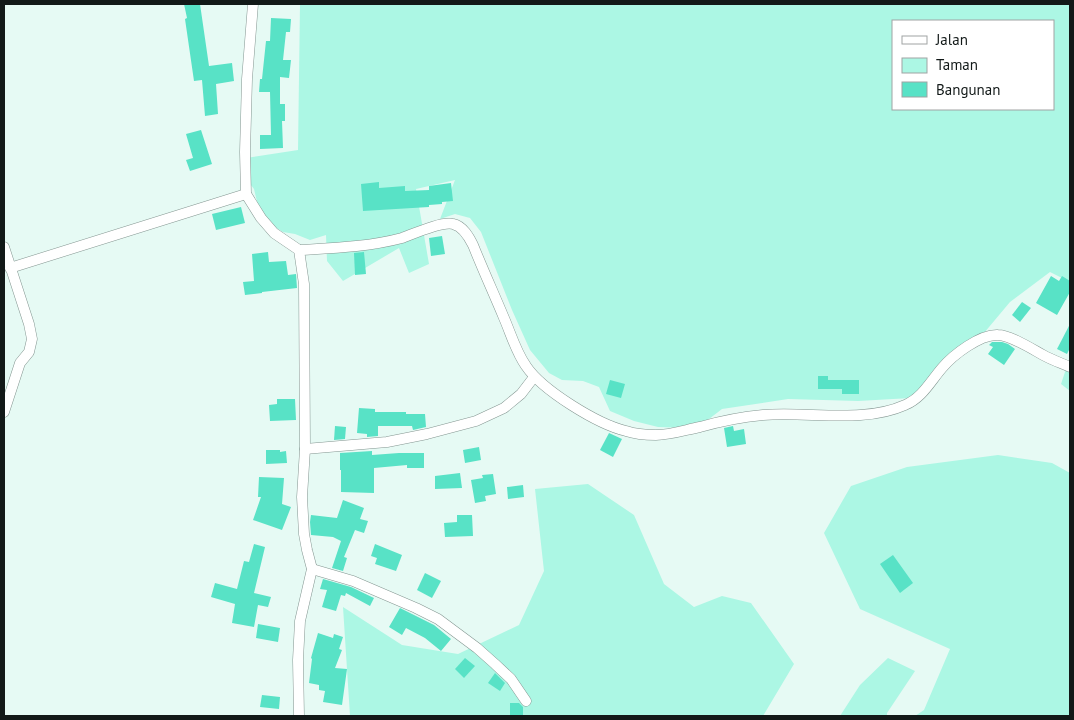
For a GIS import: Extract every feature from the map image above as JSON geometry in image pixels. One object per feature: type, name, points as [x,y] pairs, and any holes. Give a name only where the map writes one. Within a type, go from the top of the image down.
[{"type":"street","points":[[253,4],[247,80],[246,194],[261,218],[274,233],[299,250],[369,245],[389,241],[443,224],[452,223],[459,226],[467,234],[473,245],[525,365],[534,377],[547,388],[586,414],[608,425],[625,431],[658,435],[744,417],[787,414],[831,416],[875,414],[906,405],[917,398],[950,359],[976,341],[990,335],[999,334],[1008,337],[1070,367]]},
{"type":"street","points":[[10,268],[246,194]]},
{"type":"street","points":[[4,247],[32,339],[29,352],[20,363],[4,412]]},
{"type":"street","points":[[299,250],[304,284],[305,449],[302,497],[307,550],[312,569],[300,621],[298,660],[299,716]]},
{"type":"street","points":[[305,449],[387,442],[426,434],[476,420],[504,408],[521,394],[534,377]]},
{"type":"street","points":[[312,569],[353,581],[438,619],[478,648],[511,679],[526,701]]},
{"type":"green space","points":[[300,4],[1070,4],[1070,282],[1050,272],[1010,302],[984,333],[911,398],[858,401],[788,399],[722,409],[709,419],[688,428],[658,427],[634,421],[610,411],[599,387],[583,381],[562,380],[549,373],[530,350],[481,232],[470,218],[455,214],[440,219],[455,180],[416,189],[429,264],[409,273],[399,248],[343,281],[327,261],[326,235],[310,240],[283,232],[273,226],[259,210],[254,189],[247,180],[246,158],[298,150]]},
{"type":"green space","points":[[1070,357],[1070,391],[1061,384]]},
{"type":"green space","points":[[998,455],[1052,463],[1070,473],[1070,716],[915,716],[924,710],[950,649],[860,609],[824,533],[851,486],[907,467]]},
{"type":"green space","points":[[588,484],[634,515],[664,584],[694,607],[722,596],[751,603],[794,664],[763,716],[350,716],[343,607],[402,645],[458,654],[519,625],[544,571],[535,489]]},
{"type":"green space","points":[[888,658],[915,671],[887,713],[887,716],[840,716],[860,685]]},
{"type":"building","points":[[184,4],[200,4],[209,66],[232,63],[234,81],[216,84],[218,114],[205,116],[202,80],[194,81]]},
{"type":"building","points":[[271,18],[291,19],[290,32],[286,32],[283,60],[291,60],[289,78],[280,77],[280,104],[285,104],[285,121],[282,121],[283,148],[260,149],[260,135],[271,135],[270,92],[259,92],[266,41],[270,41]]},
{"type":"building","points":[[201,130],[212,164],[190,171],[186,160],[193,158],[186,134]]},
{"type":"building","points":[[379,182],[379,188],[405,186],[405,191],[429,190],[429,186],[451,183],[453,201],[429,205],[429,207],[363,211],[361,184]]},
{"type":"building","points":[[241,207],[245,223],[216,230],[212,214]]},
{"type":"building","points":[[442,236],[445,254],[431,256],[429,238]]},
{"type":"building","points":[[268,252],[269,262],[286,261],[288,275],[296,274],[297,288],[245,295],[243,282],[254,281],[252,254]]},
{"type":"building","points":[[364,252],[366,274],[355,275],[354,253]]},
{"type":"building","points":[[1051,276],[1059,281],[1062,276],[1070,281],[1070,292],[1057,315],[1036,303]]},
{"type":"building","points":[[1022,302],[1031,308],[1020,322],[1012,315]]},
{"type":"building","points":[[1070,324],[1070,348],[1067,354],[1057,349]]},
{"type":"building","points":[[992,342],[1002,342],[1015,349],[1004,365],[988,354],[993,347],[989,345]]},
{"type":"building","points":[[818,376],[828,376],[828,380],[859,380],[859,394],[842,394],[842,389],[818,389]]},
{"type":"building","points":[[610,380],[625,384],[621,398],[606,394]]},
{"type":"building","points":[[277,399],[295,399],[296,420],[270,421],[269,405],[277,404]]},
{"type":"building","points":[[359,408],[375,409],[375,412],[425,414],[426,427],[413,430],[412,426],[378,426],[378,436],[367,437],[367,434],[357,433]]},
{"type":"building","points":[[335,426],[346,427],[345,439],[334,440]]},
{"type":"building","points":[[733,426],[734,431],[744,429],[746,444],[727,447],[724,428]]},
{"type":"building","points":[[609,433],[622,439],[613,457],[600,450]]},
{"type":"building","points":[[479,447],[481,460],[465,463],[463,450]]},
{"type":"building","points":[[266,450],[286,451],[287,463],[266,464]]},
{"type":"building","points":[[372,451],[372,455],[424,453],[424,468],[407,468],[407,465],[374,468],[374,493],[341,492],[340,453]]},
{"type":"building","points":[[460,473],[462,488],[435,489],[435,476]]},
{"type":"building","points":[[493,474],[496,494],[485,496],[486,501],[475,503],[471,480],[483,478],[482,475]]},
{"type":"building","points":[[259,477],[284,478],[282,504],[291,507],[282,530],[253,520],[261,497],[258,497]]},
{"type":"building","points":[[523,485],[524,497],[508,499],[507,487]]},
{"type":"building","points":[[343,500],[364,508],[360,519],[368,521],[364,533],[355,530],[344,557],[347,558],[343,571],[332,568],[341,541],[333,537],[311,535],[310,522],[311,515],[337,518]]},
{"type":"building","points":[[457,515],[472,515],[473,536],[445,537],[444,523],[457,522]]},
{"type":"building","points":[[254,544],[265,547],[254,593],[271,597],[268,607],[258,605],[254,627],[232,623],[235,604],[211,597],[215,583],[237,589],[244,561],[249,562]]},
{"type":"building","points":[[375,544],[402,555],[396,571],[375,564],[377,558],[371,556]]},
{"type":"building","points":[[893,555],[913,583],[900,593],[880,564]]},
{"type":"building","points":[[425,573],[441,581],[432,598],[417,590]]},
{"type":"building","points":[[323,579],[351,587],[374,598],[370,606],[346,593],[345,596],[341,595],[336,611],[322,607],[327,590],[320,589]]},
{"type":"building","points":[[400,608],[434,625],[451,639],[441,651],[425,638],[406,628],[402,635],[389,627]]},
{"type":"building","points":[[258,624],[280,628],[278,642],[256,638]]},
{"type":"building","points":[[318,633],[333,638],[334,634],[343,637],[339,649],[342,650],[335,668],[347,669],[342,705],[323,702],[325,691],[319,690],[319,685],[309,683],[311,658]]},
{"type":"building","points":[[465,658],[475,666],[464,678],[455,669]]},
{"type":"building","points":[[495,673],[505,683],[500,691],[488,683]]},
{"type":"building","points":[[262,695],[280,697],[279,709],[260,707]]},
{"type":"building","points":[[510,703],[519,703],[523,707],[523,716],[510,716]]}]
